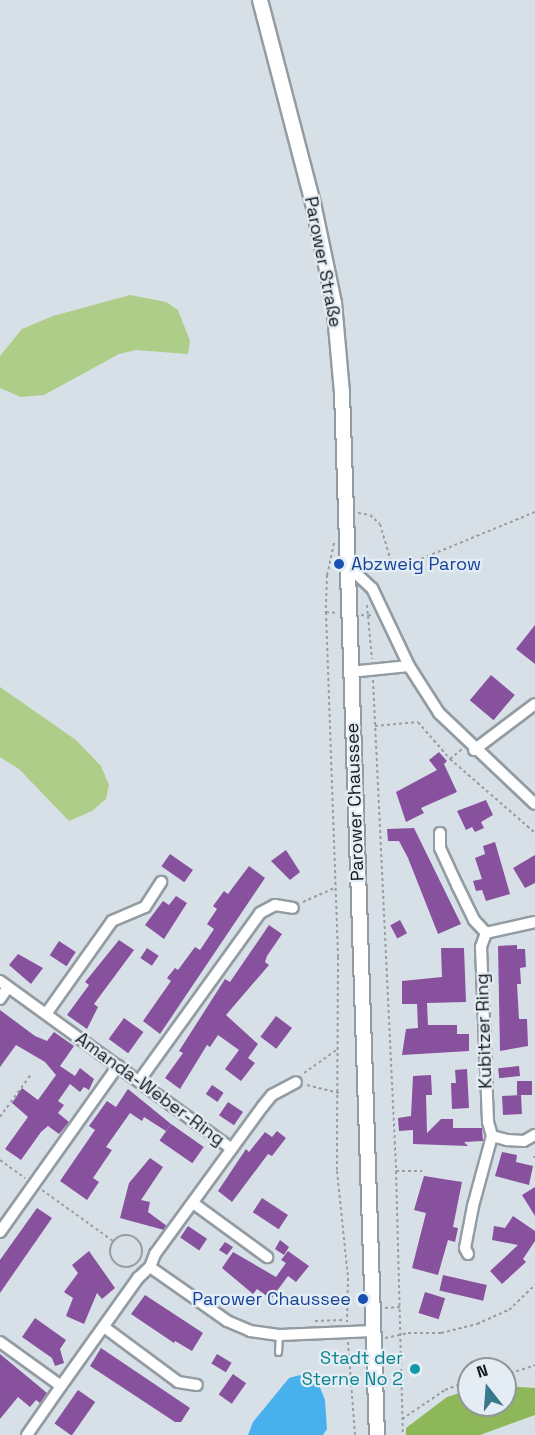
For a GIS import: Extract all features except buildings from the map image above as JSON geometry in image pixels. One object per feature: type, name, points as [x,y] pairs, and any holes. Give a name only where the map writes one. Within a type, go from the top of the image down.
[{"type":"street","name":"Parower Straße","points":[[260,0],[315,208],[334,303],[348,566]]},
{"type":"street","points":[[348,566],[372,588],[409,666],[439,713],[471,747],[535,804]]},
{"type":"street","name":"Parower Chaussee","points":[[348,566],[350,672],[381,1312],[377,1435]]},
{"type":"street","points":[[350,672],[409,666]]},
{"type":"street","points":[[471,747],[535,704]]},
{"type":"street","points":[[440,833],[440,848],[457,885],[474,920],[486,933],[535,922]]},
{"type":"street","points":[[46,1014],[112,921],[145,907],[161,882]]},
{"type":"street","points":[[139,1081],[260,913],[274,905],[293,908]]},
{"type":"street","name":"Kubitzer Ring","points":[[486,933],[480,947],[486,1113],[492,1136]]},
{"type":"street","name":"Amanda-Weber-Ring","points":[[0,999],[4,984],[232,1149],[150,1267],[138,1278],[27,1435]]},
{"type":"street","points":[[0,1232],[118,1066]]},
{"type":"street","points":[[232,1149],[272,1095],[296,1082]]},
{"type":"street","points":[[468,1254],[465,1248],[470,1220],[492,1136],[524,1141],[535,1135]]},
{"type":"street","points":[[193,1203],[267,1257]]},
{"type":"street","points":[[150,1267],[234,1326],[279,1335],[347,1325],[379,1329]]},
{"type":"street","points":[[104,1327],[178,1382],[197,1385]]},
{"type":"street","points":[[0,1342],[61,1386]]},
{"type":"lane","points":[[278,1352],[279,1335]]},
{"type":"path","points":[[346,512],[375,518],[384,532],[392,565],[399,568],[535,512]]},
{"type":"path","points":[[335,532],[327,575],[326,612],[339,1049],[337,1172],[348,1278],[347,1325],[352,1360],[355,1435]]},
{"type":"path","points":[[373,670],[396,1171],[403,1435]]},
{"type":"path","points":[[375,726],[418,722],[450,759],[535,833]]},
{"type":"path","points":[[450,759],[471,747]]},
{"type":"path","points":[[293,908],[335,888]]},
{"type":"path","points":[[296,1082],[339,1049]]},
{"type":"path","points":[[0,1117],[32,1073]]},
{"type":"path","points":[[296,1082],[339,1093]]},
{"type":"path","points":[[0,1160],[113,1241]]},
{"type":"path","points":[[396,1171],[422,1171]]},
{"type":"path","points":[[122,1235],[136,1239],[141,1248],[140,1258],[133,1265],[117,1264],[111,1256],[113,1241],[122,1235]]},
{"type":"path","points":[[379,1329],[385,1338],[401,1335],[441,1334],[477,1324],[509,1310],[534,1288]]},
{"type":"path","points":[[381,1312],[400,1307]]},
{"type":"path","points":[[312,1321],[347,1325]]},
{"type":"path","points":[[517,1371],[535,1365]]},
{"type":"path","points":[[402,1419],[445,1390],[457,1386]]},
{"type":"green space","points":[[130,295],[166,302],[178,310],[190,341],[188,354],[136,350],[119,354],[44,395],[21,397],[0,388],[0,356],[22,329],[53,316]]},
{"type":"green space","points":[[0,687],[76,740],[101,766],[109,785],[106,799],[92,811],[69,821],[19,769],[0,757]]},
{"type":"green space","points":[[517,1387],[535,1388],[535,1415],[480,1435],[406,1435],[406,1428],[447,1397],[457,1394],[457,1417],[517,1417]]},
{"type":"water","points":[[300,1375],[317,1380],[325,1400],[327,1429],[323,1435],[248,1435],[253,1422],[289,1378]]},
{"type":"place","name":"Abzweig Parow","points":[[339,564]]},
{"type":"place","name":"Parower Chaussee","points":[[363,1299]]},
{"type":"place","name":"Stadt der Sterne No 2","points":[[415,1369]]}]
